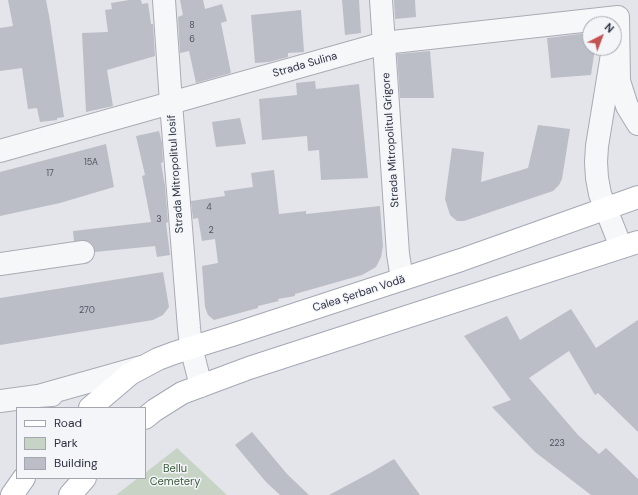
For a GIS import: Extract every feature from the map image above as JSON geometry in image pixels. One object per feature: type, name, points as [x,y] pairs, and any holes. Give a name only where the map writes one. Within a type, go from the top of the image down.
[{"type":"main road","name":"Calea Șerban Vodă","points":[[102,405],[130,374],[163,357],[530,236],[638,197]]},
{"type":"main road","points":[[146,417],[182,393],[270,361],[629,244]]},
{"type":"main road","points":[[12,495],[23,479]]},
{"type":"main road","points":[[70,495],[84,479]]},
{"type":"street","name":"Strada Mitropolitul Iosif","points":[[164,0],[182,253],[191,347],[201,386]]},
{"type":"street","name":"Strada Mitropolitul Grigore","points":[[381,0],[398,254],[402,279]]},
{"type":"street","name":"Strada Sulina","points":[[0,151],[384,43],[619,9]]},
{"type":"street","points":[[619,9],[619,81],[627,106],[638,125]]},
{"type":"street","points":[[612,56],[597,146],[597,178],[605,208],[629,244]]},
{"type":"street","points":[[597,146],[603,136],[617,124],[626,123],[638,125]]},
{"type":"street","points":[[0,264],[84,252]]},
{"type":"street","points":[[38,396],[144,366]]},
{"type":"street","points":[[0,401],[63,394],[102,405]]},
{"type":"green space","name":"Bellu Cemetery","points":[[177,448],[227,495],[116,495],[137,479],[146,479],[146,472]]},
{"type":"building","points":[[8,0],[46,0],[64,117],[57,118],[57,120],[40,122],[37,108],[28,109],[22,68],[0,71],[0,28],[13,26]]},
{"type":"building","points":[[141,0],[142,4],[148,3],[151,24],[153,24],[155,56],[107,70],[113,106],[86,112],[82,33],[108,32],[105,10],[112,9],[111,3]]},
{"type":"building","points":[[180,0],[203,0],[205,9],[222,4],[227,21],[221,23],[231,73],[196,83],[189,51],[180,53],[178,17],[183,15]]},
{"type":"building","points":[[342,0],[359,0],[361,33],[345,35]]},
{"type":"building","points":[[394,0],[415,0],[416,17],[395,19]]},
{"type":"building","points":[[301,10],[304,52],[288,53],[288,57],[269,62],[255,63],[251,15]]},
{"type":"building","points":[[582,34],[582,56],[594,56],[591,75],[551,78],[547,38]]},
{"type":"building","points":[[430,51],[434,98],[400,98],[397,54]]},
{"type":"building","points":[[315,81],[316,89],[359,84],[368,178],[321,180],[319,150],[308,151],[307,136],[262,140],[259,99],[297,95],[296,83]]},
{"type":"building","points":[[240,118],[246,144],[216,147],[212,122]]},
{"type":"building","points":[[538,125],[570,129],[562,179],[559,185],[553,191],[464,221],[457,221],[450,215],[445,199],[452,148],[484,152],[481,182],[528,168]]},
{"type":"building","points":[[159,131],[162,143],[163,162],[161,163],[165,186],[168,222],[166,223],[170,255],[157,257],[155,246],[95,252],[93,245],[88,241],[74,241],[73,231],[151,222],[142,176],[145,175],[136,136]]},
{"type":"building","points":[[106,144],[114,187],[60,203],[0,216],[0,172]]},
{"type":"building","points":[[274,170],[279,214],[306,211],[306,214],[380,206],[383,246],[381,257],[376,267],[362,275],[295,294],[295,296],[278,299],[279,301],[258,306],[258,308],[214,320],[208,315],[205,307],[202,266],[218,263],[215,239],[202,241],[198,218],[193,219],[191,201],[225,196],[224,191],[253,187],[251,173]]},
{"type":"building","points":[[163,272],[169,307],[163,315],[153,320],[0,345],[0,298]]},
{"type":"building","points":[[571,309],[596,348],[638,320],[638,432],[598,393],[595,395],[569,351],[529,378],[578,435],[599,454],[606,448],[638,479],[638,495],[591,495],[535,452],[492,407],[511,400],[464,336],[507,316],[520,340]]},
{"type":"building","points":[[252,432],[287,474],[309,495],[280,495],[266,482],[235,445]]},
{"type":"building","points":[[394,459],[420,495],[329,495],[372,472]]}]
